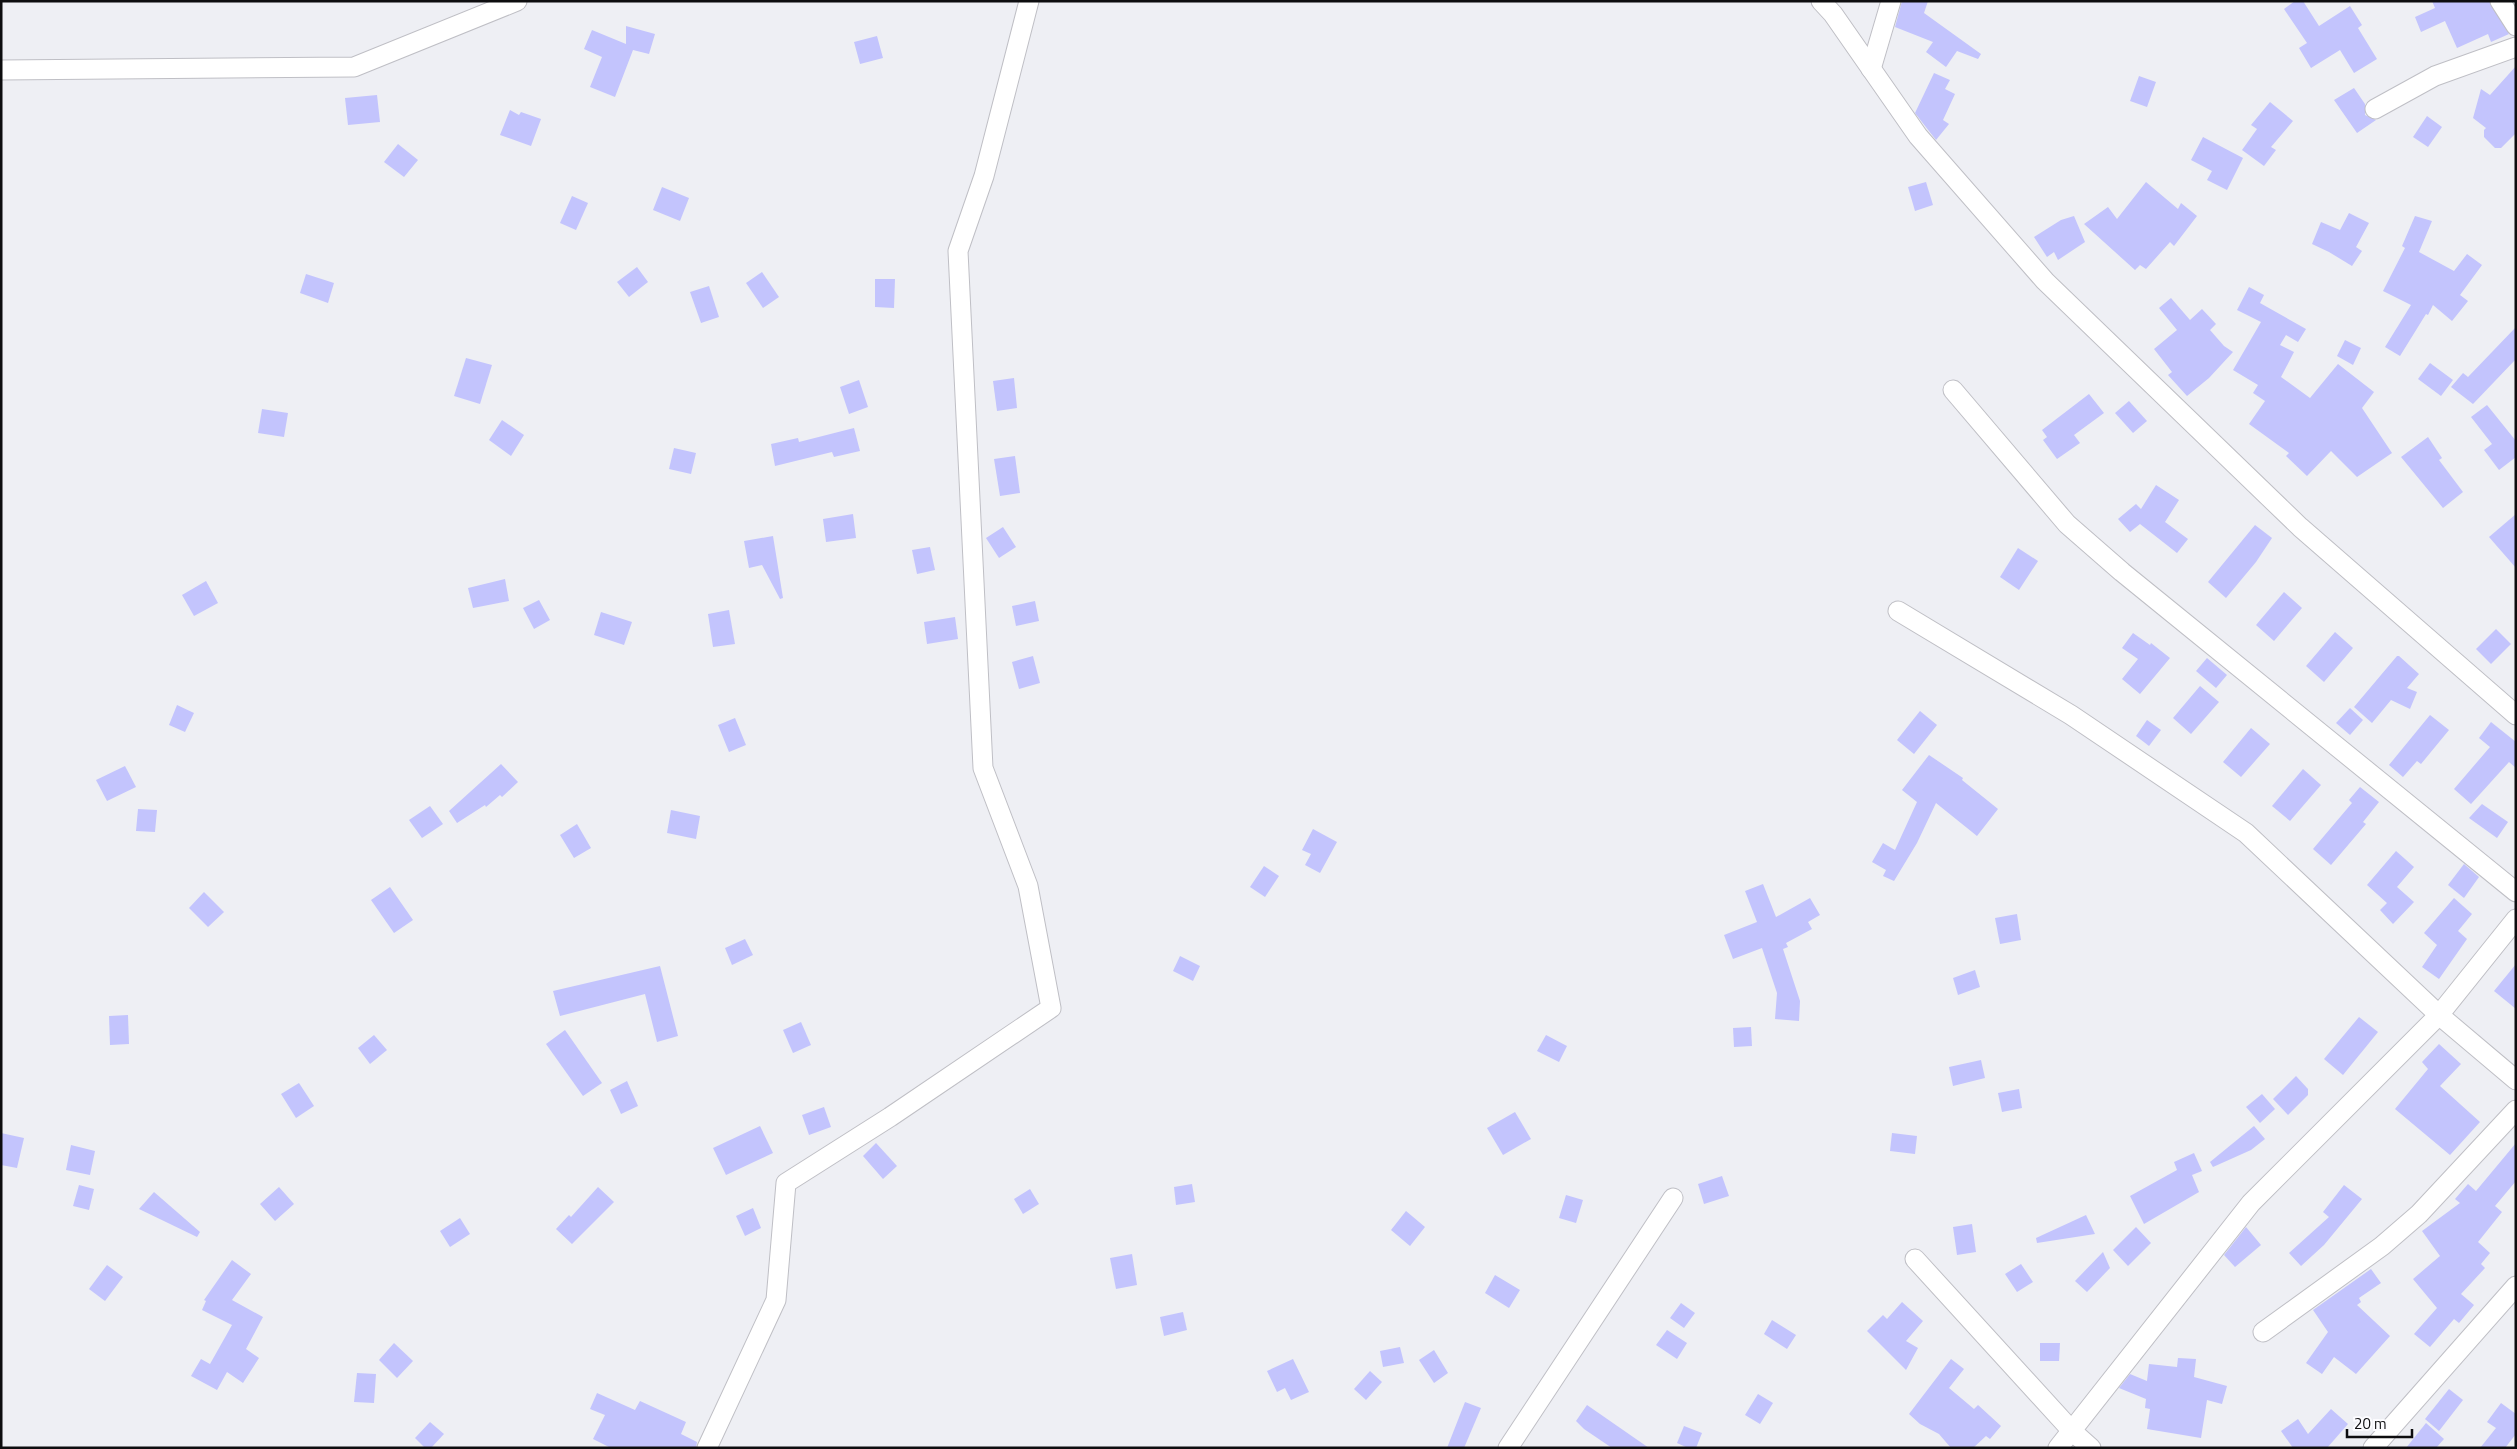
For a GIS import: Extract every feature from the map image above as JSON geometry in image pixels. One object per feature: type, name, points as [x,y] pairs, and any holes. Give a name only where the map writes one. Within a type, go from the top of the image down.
[{"type":"street","points":[[1,70],[354,67],[517,1]]},
{"type":"street","points":[[707,1448],[776,1300],[786,1183],[890,1117],[1051,1008],[1028,886],[983,768],[958,251],[984,176],[1029,1]]},
{"type":"street","points":[[1821,1],[1833,14],[1918,136],[2045,281],[2300,527],[2516,715]]},
{"type":"street","points":[[1871,68],[1891,1]]},
{"type":"street","points":[[2500,1],[2516,26]]},
{"type":"street","points":[[2375,109],[2435,76],[2516,47]]},
{"type":"street","points":[[1953,390],[2067,524],[2122,572],[2516,892]]},
{"type":"street","points":[[1898,611],[2071,715],[2246,833],[2439,1015],[2516,1080]]},
{"type":"street","points":[[2058,1448],[2251,1203],[2439,1015],[2516,919]]},
{"type":"street","points":[[2263,1332],[2382,1246],[2419,1214],[2516,1110]]},
{"type":"street","points":[[1508,1448],[1674,1198]]},
{"type":"street","points":[[1915,1259],[2072,1431],[2091,1448]]},
{"type":"street","points":[[2372,1448],[2516,1286]]},
{"type":"building","points":[[1902,1],[1928,1],[1924,13],[1981,54],[1978,59],[1957,51],[1946,67],[1926,52],[1933,42],[1895,27]]},
{"type":"building","points":[[2295,1],[2303,1],[2319,26],[2350,6],[2362,25],[2358,28],[2377,59],[2354,73],[2340,50],[2311,68],[2299,48],[2307,43],[2284,9]]},
{"type":"building","points":[[2432,1],[2489,1],[2509,34],[2491,42],[2488,34],[2457,48],[2445,21],[2421,32],[2415,17],[2435,8]]},
{"type":"building","points":[[626,26],[655,34],[649,54],[633,50],[615,97],[590,87],[602,57],[584,49],[592,30],[626,44]]},
{"type":"building","points":[[877,36],[883,58],[860,64],[854,42]]},
{"type":"building","points":[[2516,66],[2516,133],[2501,148],[2495,148],[2484,137],[2484,130],[2486,128],[2473,118],[2481,89],[2490,95]]},
{"type":"building","points":[[1934,73],[1950,80],[1945,89],[1955,94],[1943,120],[1949,124],[1936,140],[1915,113]]},
{"type":"building","points":[[2139,76],[2156,82],[2147,107],[2130,101]]},
{"type":"building","points":[[2354,88],[2365,104],[2365,115],[2376,120],[2357,133],[2334,100]]},
{"type":"building","points":[[377,95],[380,122],[348,125],[345,98]]},
{"type":"building","points":[[2270,102],[2293,121],[2271,147],[2276,150],[2264,166],[2242,150],[2257,129],[2251,125]]},
{"type":"building","points":[[510,110],[519,115],[521,112],[541,119],[531,146],[500,135]]},
{"type":"building","points":[[2427,116],[2442,127],[2428,147],[2413,137]]},
{"type":"building","points":[[2203,137],[2243,158],[2227,190],[2207,180],[2212,171],[2191,160]]},
{"type":"building","points":[[398,144],[418,160],[404,177],[384,162]]},
{"type":"building","points":[[1926,182],[1933,205],[1915,211],[1908,187]]},
{"type":"building","points":[[2146,182],[2178,209],[2181,203],[2197,216],[2174,246],[2170,242],[2146,269],[2140,265],[2135,270],[2084,224],[2108,207],[2117,219]]},
{"type":"building","points":[[662,187],[689,198],[680,221],[653,210]]},
{"type":"building","points":[[572,196],[588,203],[576,230],[560,223]]},
{"type":"building","points":[[2349,213],[2369,223],[2356,247],[2362,251],[2352,266],[2312,244],[2321,222],[2340,230]]},
{"type":"building","points":[[2074,216],[2085,242],[2058,260],[2054,252],[2047,257],[2034,237],[2061,220]]},
{"type":"building","points":[[2415,216],[2432,221],[2419,252],[2454,271],[2467,254],[2482,265],[2460,295],[2468,301],[2452,321],[2433,305],[2400,356],[2385,347],[2411,305],[2383,291],[2405,248],[2402,246]]},
{"type":"building","points":[[637,267],[648,282],[629,297],[617,282]]},
{"type":"building","points":[[762,272],[779,297],[763,308],[746,283]]},
{"type":"building","points":[[306,274],[334,283],[328,303],[300,293]]},
{"type":"building","points":[[875,279],[895,279],[894,308],[875,307]]},
{"type":"building","points":[[709,286],[719,317],[701,323],[690,292]]},
{"type":"building","points":[[2249,287],[2264,295],[2260,303],[2306,329],[2298,342],[2286,335],[2280,345],[2294,352],[2281,377],[2310,398],[2338,364],[2374,392],[2362,408],[2392,453],[2357,477],[2331,451],[2307,476],[2286,456],[2289,453],[2249,424],[2265,401],[2253,393],[2258,385],[2233,370],[2261,322],[2237,310]]},
{"type":"building","points":[[2171,298],[2190,320],[2202,309],[2216,324],[2210,330],[2224,346],[2233,352],[2209,378],[2187,396],[2168,375],[2172,372],[2154,349],[2177,330],[2159,308]]},
{"type":"building","points":[[2516,327],[2516,359],[2473,404],[2451,387],[2463,373],[2468,377]]},
{"type":"building","points":[[2345,340],[2361,348],[2353,365],[2337,356]]},
{"type":"building","points":[[466,358],[492,365],[480,404],[454,396]]},
{"type":"building","points":[[2430,363],[2453,380],[2441,396],[2418,379]]},
{"type":"building","points":[[1014,378],[1017,408],[997,411],[993,381]]},
{"type":"building","points":[[859,380],[868,407],[849,414],[840,387]]},
{"type":"building","points":[[2089,394],[2104,413],[2074,435],[2080,443],[2057,459],[2043,440],[2047,437],[2042,430]]},
{"type":"building","points":[[2129,401],[2147,421],[2133,433],[2115,413]]},
{"type":"building","points":[[2487,405],[2516,441],[2516,457],[2499,470],[2484,450],[2492,444],[2471,417]]},
{"type":"building","points":[[262,409],[288,413],[284,437],[258,433]]},
{"type":"building","points":[[502,420],[524,435],[511,456],[489,440]]},
{"type":"building","points":[[854,428],[860,451],[834,457],[832,452],[775,466],[771,444],[798,438],[799,442]]},
{"type":"building","points":[[2428,437],[2442,458],[2439,460],[2463,492],[2443,508],[2401,457]]},
{"type":"building","points":[[674,448],[696,453],[691,474],[669,469]]},
{"type":"building","points":[[1015,456],[1020,493],[1000,496],[994,459]]},
{"type":"building","points":[[2156,485],[2179,500],[2165,522],[2188,539],[2177,553],[2140,524],[2130,532],[2118,519],[2136,504],[2141,509]]},
{"type":"building","points":[[853,514],[856,538],[826,542],[823,519]]},
{"type":"building","points":[[2516,514],[2516,568],[2489,537]]},
{"type":"building","points":[[2255,525],[2272,538],[2256,562],[2226,598],[2208,582]]},
{"type":"building","points":[[1003,527],[1016,547],[999,558],[986,538]]},
{"type":"building","points":[[773,536],[783,598],[780,599],[762,565],[749,568],[744,541]]},
{"type":"building","points":[[930,547],[935,570],[917,574],[912,550]]},
{"type":"building","points":[[2018,548],[2038,561],[2019,590],[2000,577]]},
{"type":"building","points":[[505,579],[509,601],[473,608],[468,588]]},
{"type":"building","points":[[206,581],[218,603],[194,616],[182,595]]},
{"type":"building","points":[[2284,592],[2302,608],[2274,641],[2256,625]]},
{"type":"building","points":[[539,600],[550,620],[534,629],[523,608]]},
{"type":"building","points":[[1035,601],[1039,621],[1016,626],[1012,606]]},
{"type":"building","points":[[729,610],[735,644],[713,647],[708,614]]},
{"type":"building","points":[[601,612],[632,622],[624,645],[594,635]]},
{"type":"building","points":[[955,617],[958,639],[927,644],[924,622]]},
{"type":"building","points":[[2496,629],[2511,644],[2491,664],[2476,649]]},
{"type":"building","points":[[2335,632],[2353,648],[2324,682],[2306,666]]},
{"type":"building","points":[[2133,633],[2150,645],[2151,643],[2170,658],[2140,694],[2122,679],[2138,659],[2122,648]]},
{"type":"building","points":[[1033,656],[1040,683],[1019,689],[1012,662]]},
{"type":"building","points":[[2397,656],[2419,674],[2407,688],[2417,692],[2410,709],[2391,700],[2372,723],[2354,707]]},
{"type":"building","points":[[2207,658],[2227,675],[2216,688],[2196,671]]},
{"type":"building","points":[[2200,686],[2219,702],[2191,734],[2173,718]]},
{"type":"building","points":[[177,705],[194,713],[185,732],[169,725]]},
{"type":"building","points":[[2350,708],[2363,720],[2350,735],[2336,723]]},
{"type":"building","points":[[1920,711],[1937,725],[1914,754],[1897,740]]},
{"type":"building","points":[[2430,715],[2449,730],[2421,764],[2417,761],[2403,777],[2389,765]]},
{"type":"building","points":[[735,718],[746,745],[729,752],[718,725]]},
{"type":"building","points":[[2147,720],[2161,730],[2149,746],[2136,736]]},
{"type":"building","points":[[2491,722],[2516,742],[2516,768],[2509,762],[2471,804],[2454,789],[2490,747],[2479,738]]},
{"type":"building","points":[[2251,728],[2270,744],[2241,777],[2223,762]]},
{"type":"building","points":[[1929,755],[1963,778],[1962,780],[1998,809],[1977,836],[1936,803],[1917,843],[1894,881],[1883,876],[1886,870],[1872,862],[1883,843],[1895,850],[1917,802],[1902,790]]},
{"type":"building","points":[[501,764],[518,782],[502,797],[500,795],[486,807],[485,805],[457,823],[449,811]]},
{"type":"building","points":[[125,766],[136,787],[107,801],[96,780]]},
{"type":"building","points":[[2303,769],[2321,785],[2290,821],[2272,806]]},
{"type":"building","points":[[2360,787],[2379,802],[2363,822],[2366,824],[2331,865],[2313,849],[2352,803],[2349,800]]},
{"type":"building","points":[[2482,804],[2508,822],[2497,838],[2469,818]]},
{"type":"building","points":[[430,806],[443,824],[422,838],[409,820]]},
{"type":"building","points":[[138,809],[157,810],[155,832],[136,831]]},
{"type":"building","points":[[671,810],[700,816],[696,839],[667,833]]},
{"type":"building","points":[[577,824],[591,848],[574,858],[560,835]]},
{"type":"building","points":[[1313,829],[1337,842],[1320,873],[1305,865],[1311,854],[1302,850]]},
{"type":"building","points":[[2396,851],[2414,867],[2397,887],[2414,902],[2393,924],[2380,910],[2387,903],[2367,885]]},
{"type":"building","points":[[2464,864],[2479,877],[2464,898],[2448,885]]},
{"type":"building","points":[[1264,866],[1279,876],[1265,897],[1250,887]]},
{"type":"building","points":[[1763,884],[1776,917],[1810,898],[1820,915],[1808,922],[1812,929],[1786,943],[1788,947],[1783,949],[1800,1001],[1799,1021],[1775,1019],[1777,993],[1762,948],[1733,959],[1724,935],[1757,922],[1745,891]]},
{"type":"building","points":[[390,887],[413,920],[394,933],[371,900]]},
{"type":"building","points":[[204,892],[224,912],[208,927],[189,908]]},
{"type":"building","points":[[2454,898],[2472,914],[2458,931],[2467,939],[2439,979],[2422,967],[2437,945],[2424,933]]},
{"type":"building","points":[[2017,914],[2021,940],[2000,944],[1995,918]]},
{"type":"building","points":[[745,939],[753,955],[732,965],[725,948]]},
{"type":"building","points":[[1180,956],[1200,966],[1193,981],[1173,971]]},
{"type":"building","points":[[2516,964],[2516,1009],[2494,991]]},
{"type":"building","points":[[660,966],[678,1036],[657,1042],[645,994],[560,1016],[553,991]]},
{"type":"building","points":[[1975,970],[1980,987],[1958,995],[1953,978]]},
{"type":"building","points":[[128,1015],[129,1044],[110,1045],[109,1016]]},
{"type":"building","points":[[2359,1017],[2378,1032],[2343,1075],[2324,1059]]},
{"type":"building","points":[[801,1022],[811,1045],[793,1053],[783,1030]]},
{"type":"building","points":[[1751,1027],[1752,1046],[1734,1047],[1733,1028]]},
{"type":"building","points":[[565,1030],[602,1083],[583,1096],[546,1044]]},
{"type":"building","points":[[374,1035],[387,1050],[370,1064],[358,1048]]},
{"type":"building","points":[[1546,1035],[1567,1046],[1559,1062],[1537,1051]]},
{"type":"building","points":[[2439,1044],[2461,1064],[2440,1086],[2480,1122],[2450,1155],[2395,1109],[2428,1069],[2422,1062]]},
{"type":"building","points":[[1981,1060],[1985,1078],[1953,1086],[1949,1067]]},
{"type":"building","points":[[2296,1076],[2308,1089],[2308,1095],[2288,1115],[2273,1099]]},
{"type":"building","points":[[627,1081],[638,1106],[621,1114],[610,1090]]},
{"type":"building","points":[[299,1083],[314,1106],[296,1118],[281,1094]]},
{"type":"building","points":[[2019,1089],[2022,1108],[2002,1112],[1998,1093]]},
{"type":"building","points":[[2262,1094],[2275,1109],[2260,1123],[2246,1107]]},
{"type":"building","points":[[824,1107],[831,1127],[809,1135],[802,1115]]},
{"type":"building","points":[[1515,1112],[1531,1139],[1503,1155],[1487,1128]]},
{"type":"building","points":[[760,1126],[773,1153],[726,1175],[713,1148]]},
{"type":"building","points":[[2254,1126],[2265,1139],[2251,1150],[2213,1167],[2210,1162]]},
{"type":"building","points":[[1,1133],[24,1138],[17,1168],[1,1165]]},
{"type":"building","points":[[1892,1133],[1917,1136],[1915,1154],[1890,1151]]},
{"type":"building","points":[[876,1143],[897,1166],[883,1179],[863,1156]]},
{"type":"building","points":[[2516,1143],[2516,1181],[2495,1206],[2502,1212],[2478,1242],[2490,1253],[2481,1264],[2485,1268],[2461,1294],[2474,1305],[2459,1323],[2454,1319],[2430,1347],[2414,1334],[2437,1308],[2413,1279],[2440,1256],[2422,1231],[2460,1203],[2455,1199],[2468,1184],[2476,1191]]},
{"type":"building","points":[[71,1145],[95,1151],[90,1175],[66,1170]]},
{"type":"building","points":[[2194,1153],[2202,1171],[2192,1175],[2199,1192],[2144,1224],[2130,1196],[2177,1170],[2174,1162]]},
{"type":"building","points":[[1722,1176],[1729,1196],[1704,1204],[1698,1184]]},
{"type":"building","points":[[1192,1184],[1195,1202],[1176,1205],[1174,1187]]},
{"type":"building","points":[[79,1185],[94,1189],[89,1210],[73,1206]]},
{"type":"building","points":[[2344,1185],[2362,1199],[2324,1245],[2301,1266],[2289,1253],[2329,1217],[2323,1212]]},
{"type":"building","points":[[279,1187],[294,1204],[275,1221],[260,1204]]},
{"type":"building","points":[[598,1187],[614,1202],[572,1244],[556,1229],[569,1215],[571,1217]]},
{"type":"building","points":[[1030,1189],[1039,1204],[1023,1214],[1014,1199]]},
{"type":"building","points":[[154,1192],[200,1232],[197,1237],[139,1209]]},
{"type":"building","points":[[1566,1195],[1583,1200],[1576,1223],[1559,1218]]},
{"type":"building","points":[[753,1208],[761,1228],[745,1236],[736,1216]]},
{"type":"building","points":[[1406,1211],[1425,1227],[1410,1246],[1391,1230]]},
{"type":"building","points":[[2086,1215],[2095,1234],[2037,1243],[2036,1238]]},
{"type":"building","points":[[460,1218],[470,1234],[450,1247],[440,1231]]},
{"type":"building","points":[[1972,1224],[1976,1252],[1957,1255],[1953,1227]]},
{"type":"building","points":[[2136,1227],[2151,1243],[2128,1266],[2113,1250]]},
{"type":"building","points":[[2246,1227],[2261,1245],[2235,1267],[2224,1255]]},
{"type":"building","points":[[2103,1252],[2110,1268],[2087,1292],[2075,1281]]},
{"type":"building","points":[[1132,1254],[1137,1285],[1116,1289],[1110,1258]]},
{"type":"building","points":[[232,1260],[251,1274],[232,1300],[263,1317],[246,1349],[259,1358],[243,1383],[227,1372],[217,1390],[191,1376],[201,1359],[210,1364],[232,1325],[202,1310],[206,1301],[204,1300]]},
{"type":"building","points":[[2021,1264],[2033,1282],[2017,1292],[2005,1274]]},
{"type":"building","points":[[107,1265],[123,1277],[105,1301],[89,1289]]},
{"type":"building","points":[[2371,1269],[2381,1283],[2359,1298],[2361,1302],[2357,1305],[2390,1336],[2356,1374],[2334,1357],[2322,1374],[2306,1363],[2328,1332],[2313,1310]]},
{"type":"building","points":[[1495,1275],[1520,1290],[1509,1308],[1485,1293]]},
{"type":"building","points":[[1902,1302],[1923,1321],[1906,1341],[1918,1348],[1906,1370],[1867,1331],[1883,1315],[1887,1319]]},
{"type":"building","points":[[1681,1303],[1695,1313],[1684,1328],[1670,1318]]},
{"type":"building","points":[[1183,1312],[1187,1330],[1164,1336],[1160,1317]]},
{"type":"building","points":[[1772,1320],[1796,1335],[1787,1349],[1764,1334]]},
{"type":"building","points":[[1667,1330],[1687,1343],[1677,1359],[1656,1345]]},
{"type":"building","points":[[394,1343],[413,1361],[397,1378],[379,1360]]},
{"type":"building","points":[[2040,1343],[2060,1343],[2059,1361],[2040,1361]]},
{"type":"building","points":[[1400,1347],[1404,1363],[1383,1367],[1380,1351]]},
{"type":"building","points":[[1434,1350],[1448,1373],[1434,1383],[1419,1360]]},
{"type":"building","points":[[2178,1358],[2196,1359],[2194,1377],[2227,1386],[2222,1404],[2207,1400],[2201,1438],[2147,1429],[2150,1409],[2145,1408],[2146,1399],[2119,1388],[2130,1374],[2147,1381],[2149,1364],[2177,1367]]},
{"type":"building","points":[[1293,1359],[1309,1392],[1291,1400],[1285,1388],[1277,1392],[1267,1371]]},
{"type":"building","points":[[1951,1359],[1964,1369],[1949,1388],[1974,1409],[1978,1405],[2001,1426],[1990,1439],[1986,1436],[1973,1448],[1951,1448],[1939,1434],[1920,1424],[1909,1414]]},
{"type":"building","points":[[1370,1371],[1382,1382],[1366,1400],[1354,1389]]},
{"type":"building","points":[[357,1373],[376,1374],[374,1403],[354,1402]]},
{"type":"building","points":[[2449,1389],[2463,1400],[2439,1431],[2425,1419]]},
{"type":"building","points":[[597,1393],[635,1410],[640,1401],[686,1422],[681,1434],[697,1442],[696,1448],[611,1448],[593,1439],[605,1415],[590,1409]]},
{"type":"building","points":[[1758,1394],[1773,1403],[1760,1424],[1745,1415]]},
{"type":"building","points":[[1465,1402],[1481,1408],[1464,1448],[1447,1448]]},
{"type":"building","points":[[2501,1403],[2516,1414],[2516,1434],[2505,1448],[2480,1448],[2496,1428],[2487,1422]]},
{"type":"building","points":[[1587,1405],[1649,1448],[1612,1448],[1584,1429],[1576,1421]]},
{"type":"building","points":[[2331,1409],[2348,1424],[2327,1448],[2293,1448],[2281,1431],[2298,1419],[2308,1434]]},
{"type":"building","points":[[430,1422],[444,1434],[431,1448],[425,1448],[415,1438]]},
{"type":"building","points":[[2426,1423],[2444,1439],[2436,1448],[2406,1448]]},
{"type":"building","points":[[1684,1426],[1702,1433],[1696,1448],[1688,1448],[1677,1443]]}]
